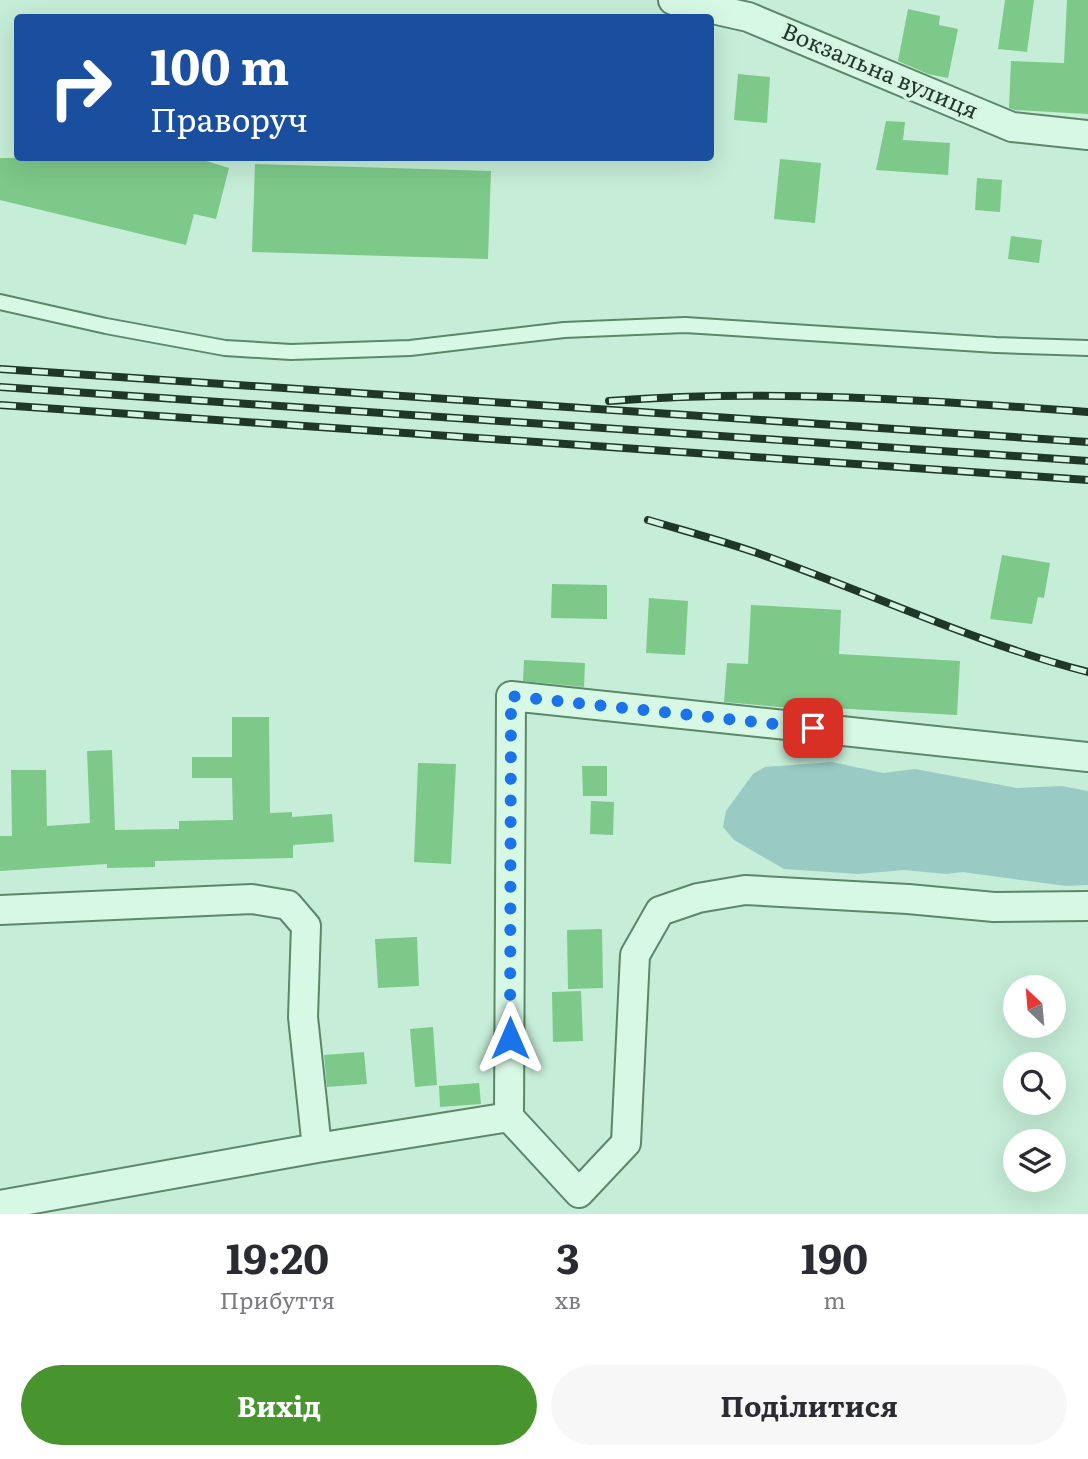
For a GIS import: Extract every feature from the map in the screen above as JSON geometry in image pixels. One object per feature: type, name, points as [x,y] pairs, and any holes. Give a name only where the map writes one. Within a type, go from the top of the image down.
[{"type":"street","name":"Вокзальна вулиця","points":[[673,0],[748,17],[1012,127],[1088,135]]},
{"type":"street","points":[[1088,757],[511,696],[509,1117],[582,1203],[626,1143],[635,955],[660,911],[698,898],[745,890],[995,907],[1088,906]]},
{"type":"street","points":[[0,910],[252,899],[288,905],[306,926],[303,1017],[317,1148]]},
{"type":"street","points":[[0,1205],[317,1148],[509,1117]]},
{"type":"lane","points":[[0,302],[106,326],[225,348],[291,352],[410,348],[564,330],[685,325],[1088,348]]},
{"type":"shaded area","points":[[832,762],[883,773],[915,769],[1017,788],[1062,786],[1088,791],[1088,885],[1066,886],[962,872],[946,874],[904,870],[858,874],[784,869],[734,840],[723,827],[726,811],[753,774],[765,767]]},
{"type":"building","points":[[1005,0],[1034,0],[1027,52],[998,49]]},
{"type":"building","points":[[1067,0],[1088,0],[1088,114],[1009,108],[1011,61],[1064,63]]},
{"type":"building","points":[[908,9],[940,16],[939,25],[958,29],[948,78],[928,74],[898,61]]},
{"type":"building","points":[[738,74],[770,77],[767,123],[734,120]]},
{"type":"building","points":[[886,121],[905,122],[903,140],[950,143],[948,175],[876,170]]},
{"type":"building","points":[[0,158],[14,158],[14,161],[207,161],[229,168],[216,219],[194,214],[186,245],[0,200]]},
{"type":"building","points":[[780,159],[821,163],[815,223],[774,219]]},
{"type":"building","points":[[255,164],[491,171],[488,259],[252,252]]},
{"type":"building","points":[[977,178],[1002,180],[1000,212],[975,210]]},
{"type":"building","points":[[1011,236],[1042,240],[1039,263],[1008,259]]},
{"type":"building","points":[[1002,555],[1050,563],[1044,598],[1038,597],[1032,624],[990,619]]},
{"type":"building","points":[[552,584],[607,585],[607,619],[551,618]]},
{"type":"building","points":[[649,598],[688,601],[685,655],[646,653]]},
{"type":"building","points":[[751,605],[841,610],[839,654],[960,661],[957,715],[814,707],[814,710],[724,702],[727,663],[748,664]]},
{"type":"building","points":[[524,660],[585,663],[584,687],[523,681]]},
{"type":"building","points":[[232,717],[269,717],[270,813],[292,812],[292,817],[332,814],[334,842],[293,845],[293,858],[155,861],[155,867],[107,868],[107,864],[0,871],[0,836],[12,836],[11,770],[46,770],[47,826],[90,823],[87,751],[112,750],[115,830],[179,829],[179,821],[233,820],[232,778],[192,778],[192,757],[232,757]]},
{"type":"building","points":[[418,763],[456,764],[451,864],[414,862]]},
{"type":"building","points":[[582,766],[607,766],[607,796],[583,796]]},
{"type":"building","points":[[591,801],[614,802],[613,835],[590,834]]},
{"type":"building","points":[[602,929],[603,988],[568,989],[567,930]]},
{"type":"building","points":[[417,937],[419,986],[378,988],[375,939]]},
{"type":"building","points":[[581,991],[583,1041],[553,1042],[552,992]]},
{"type":"building","points":[[433,1027],[437,1085],[415,1087],[410,1029]]},
{"type":"building","points":[[364,1052],[367,1084],[327,1087],[324,1055]]},
{"type":"building","points":[[479,1083],[481,1104],[440,1107],[439,1086]]},
{"type":"railway","points":[[0,369],[1088,442]]},
{"type":"railway","points":[[0,387],[1088,461]]},
{"type":"railway","points":[[609,401],[789,396],[909,400],[1088,412]]},
{"type":"railway","points":[[0,405],[1088,480]]},
{"type":"railway","points":[[648,520],[760,554],[1005,647],[1088,672]]},
{"type":"route","points":[[510,1038],[511,696],[813,728]]}]
